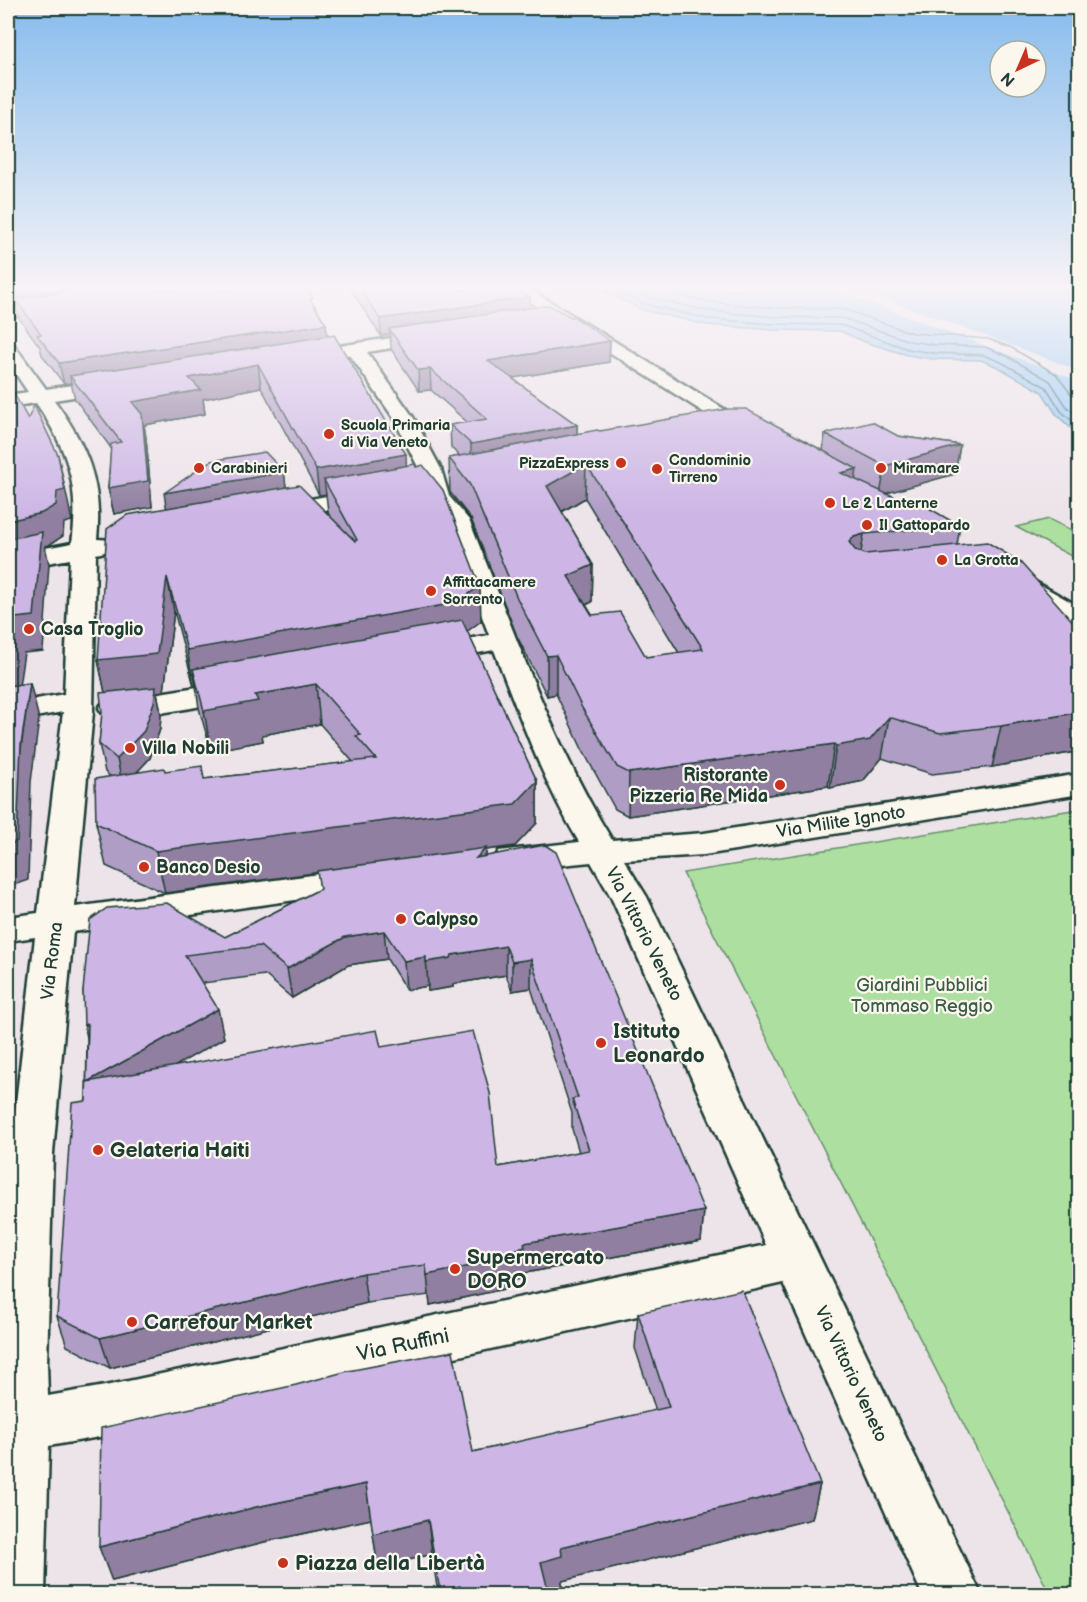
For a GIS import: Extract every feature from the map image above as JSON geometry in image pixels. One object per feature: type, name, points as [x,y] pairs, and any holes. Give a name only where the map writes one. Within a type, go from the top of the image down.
[{"type":"street","name":"Via Roma","points":[[16,1594],[15,1426],[21,1363],[19,1156],[57,922],[77,706],[83,549],[87,526],[83,472],[65,430],[19,365]]},
{"type":"street","name":"Via Vittorio Veneto","points":[[367,365],[403,417],[429,469],[421,486],[438,496],[457,520],[555,762],[579,814],[629,897],[952,1594]]},
{"type":"street","points":[[640,365],[738,427],[771,445]]},
{"type":"street","points":[[8,401],[134,382]]},
{"type":"street","points":[[714,432],[738,427]]},
{"type":"street","points":[[254,517],[421,486]]},
{"type":"street","points":[[8,562],[124,542]]},
{"type":"street","points":[[999,572],[1080,618]]},
{"type":"street","points":[[407,658],[505,640]]},
{"type":"street","points":[[8,713],[77,706],[175,701],[267,684]]},
{"type":"street","name":"Via Milite Ignoto","points":[[475,864],[551,854],[659,849],[704,844],[1080,784]]},
{"type":"street","points":[[8,929],[396,875]]},
{"type":"street","name":"Via Ruffini","points":[[15,1426],[117,1408],[798,1259]]},
{"type":"green space","points":[[1049,519],[1079,534],[1079,555],[1073,557],[1016,527]]},
{"type":"green space","name":"Giardini Pubblici Tommaso Reggio","points":[[1079,809],[1080,1594],[1050,1594],[683,873]]},
{"type":"water","points":[[993,365],[1079,365],[1079,436],[1056,414],[1042,392]]},
{"type":"pier","points":[[1036,365],[1063,365],[1079,371],[1079,381]]},
{"type":"building","points":[[142,365],[254,365],[189,378],[201,390],[132,402],[142,414],[148,481],[108,488],[111,444],[121,442],[70,376]]},
{"type":"building","points":[[258,365],[352,365],[406,454],[316,470]]},
{"type":"building","points":[[414,365],[493,365],[577,425],[471,444],[450,425],[487,419],[430,369],[418,370]]},
{"type":"building","points":[[8,382],[28,419],[34,405],[58,455],[65,490],[57,492],[56,505],[42,513],[8,521]]},
{"type":"building","points":[[727,409],[746,409],[857,469],[841,473],[913,506],[922,504],[960,526],[864,534],[854,537],[849,542],[855,550],[865,554],[987,542],[1020,562],[1076,625],[1080,624],[1080,712],[1001,726],[940,733],[889,717],[870,740],[629,773],[617,767],[582,708],[556,655],[547,656],[517,598],[470,485],[449,458]],"holes":[[[586,464],[703,649],[646,657],[620,612],[592,615],[568,576],[593,565],[547,486]]]},
{"type":"building","points":[[872,422],[898,436],[960,445],[885,466],[825,434]]},
{"type":"building","points":[[265,452],[284,472],[164,493],[211,461]]},
{"type":"building","points":[[415,464],[416,467],[423,465],[443,490],[480,586],[456,603],[187,650],[167,577],[157,654],[98,660],[107,529],[127,515],[299,485],[355,541],[357,540],[324,480]]},
{"type":"building","points":[[42,532],[34,616],[15,618],[8,665],[8,539]]},
{"type":"building","points":[[462,620],[537,781],[515,804],[156,851],[96,823],[95,779],[164,768],[165,771],[202,766],[204,779],[376,759],[356,736],[361,735],[316,684],[255,695],[258,701],[204,711],[193,669]]},
{"type":"building","points":[[30,683],[21,745],[17,841],[8,845],[8,686]]},
{"type":"building","points":[[156,687],[154,702],[144,731],[117,759],[99,744],[102,712],[100,693]]},
{"type":"building","points":[[545,845],[556,852],[704,1211],[524,1243],[525,1247],[508,1251],[509,1258],[427,1275],[426,1265],[363,1273],[100,1338],[57,1316],[72,1103],[86,1101],[88,1024],[84,1025],[83,991],[90,920],[107,908],[167,903],[225,937],[320,889],[317,871],[486,848],[476,858]],"holes":[[[384,931],[404,961],[426,957],[426,962],[506,946],[512,962],[531,959],[578,1098],[572,1099],[589,1150],[498,1167],[490,1093],[473,1031],[381,1047],[377,1030],[87,1082],[218,1009],[185,955],[260,946],[287,969],[345,937]]]},
{"type":"building","points":[[742,1290],[820,1484],[561,1547],[562,1556],[541,1562],[549,1594],[461,1594],[460,1586],[440,1591],[428,1520],[373,1534],[366,1484],[256,1507],[99,1547],[101,1428],[296,1385],[348,1371],[453,1351],[473,1452],[669,1407],[638,1313]]},
{"type":"place","name":"Scuola Primaria di Via Veneto","points":[[329,434]]},
{"type":"place","name":"PizzaExpress","points":[[621,463]]},
{"type":"place","name":"Carabinieri","points":[[199,468]]},
{"type":"place","name":"Miramare","points":[[881,468]]},
{"type":"place","name":"Condominio Tirreno","points":[[657,469]]},
{"type":"place","name":"Le 2 Lanterne","points":[[830,503]]},
{"type":"place","name":"Il Gattopardo","points":[[867,525]]},
{"type":"place","name":"La Grotta","points":[[942,560]]},
{"type":"place","name":"Affittacamere Sorrento","points":[[431,591]]},
{"type":"place","name":"Casa Troglio","points":[[29,629]]},
{"type":"place","name":"Villa Nobili","points":[[130,748]]},
{"type":"place","name":"Ristorante Pizzeria Re Mida","points":[[780,785]]},
{"type":"place","name":"Banco Desio","points":[[144,867]]},
{"type":"place","name":"Calypso","points":[[401,919]]},
{"type":"place","name":"Istituto Leonardo","points":[[601,1043]]},
{"type":"place","name":"Gelateria Haiti","points":[[98,1150]]},
{"type":"place","name":"Supermercato DORO","points":[[455,1269]]},
{"type":"place","name":"Carrefour Market","points":[[132,1322]]},
{"type":"place","name":"Piazza della Libertà","points":[[283,1563]]}]
